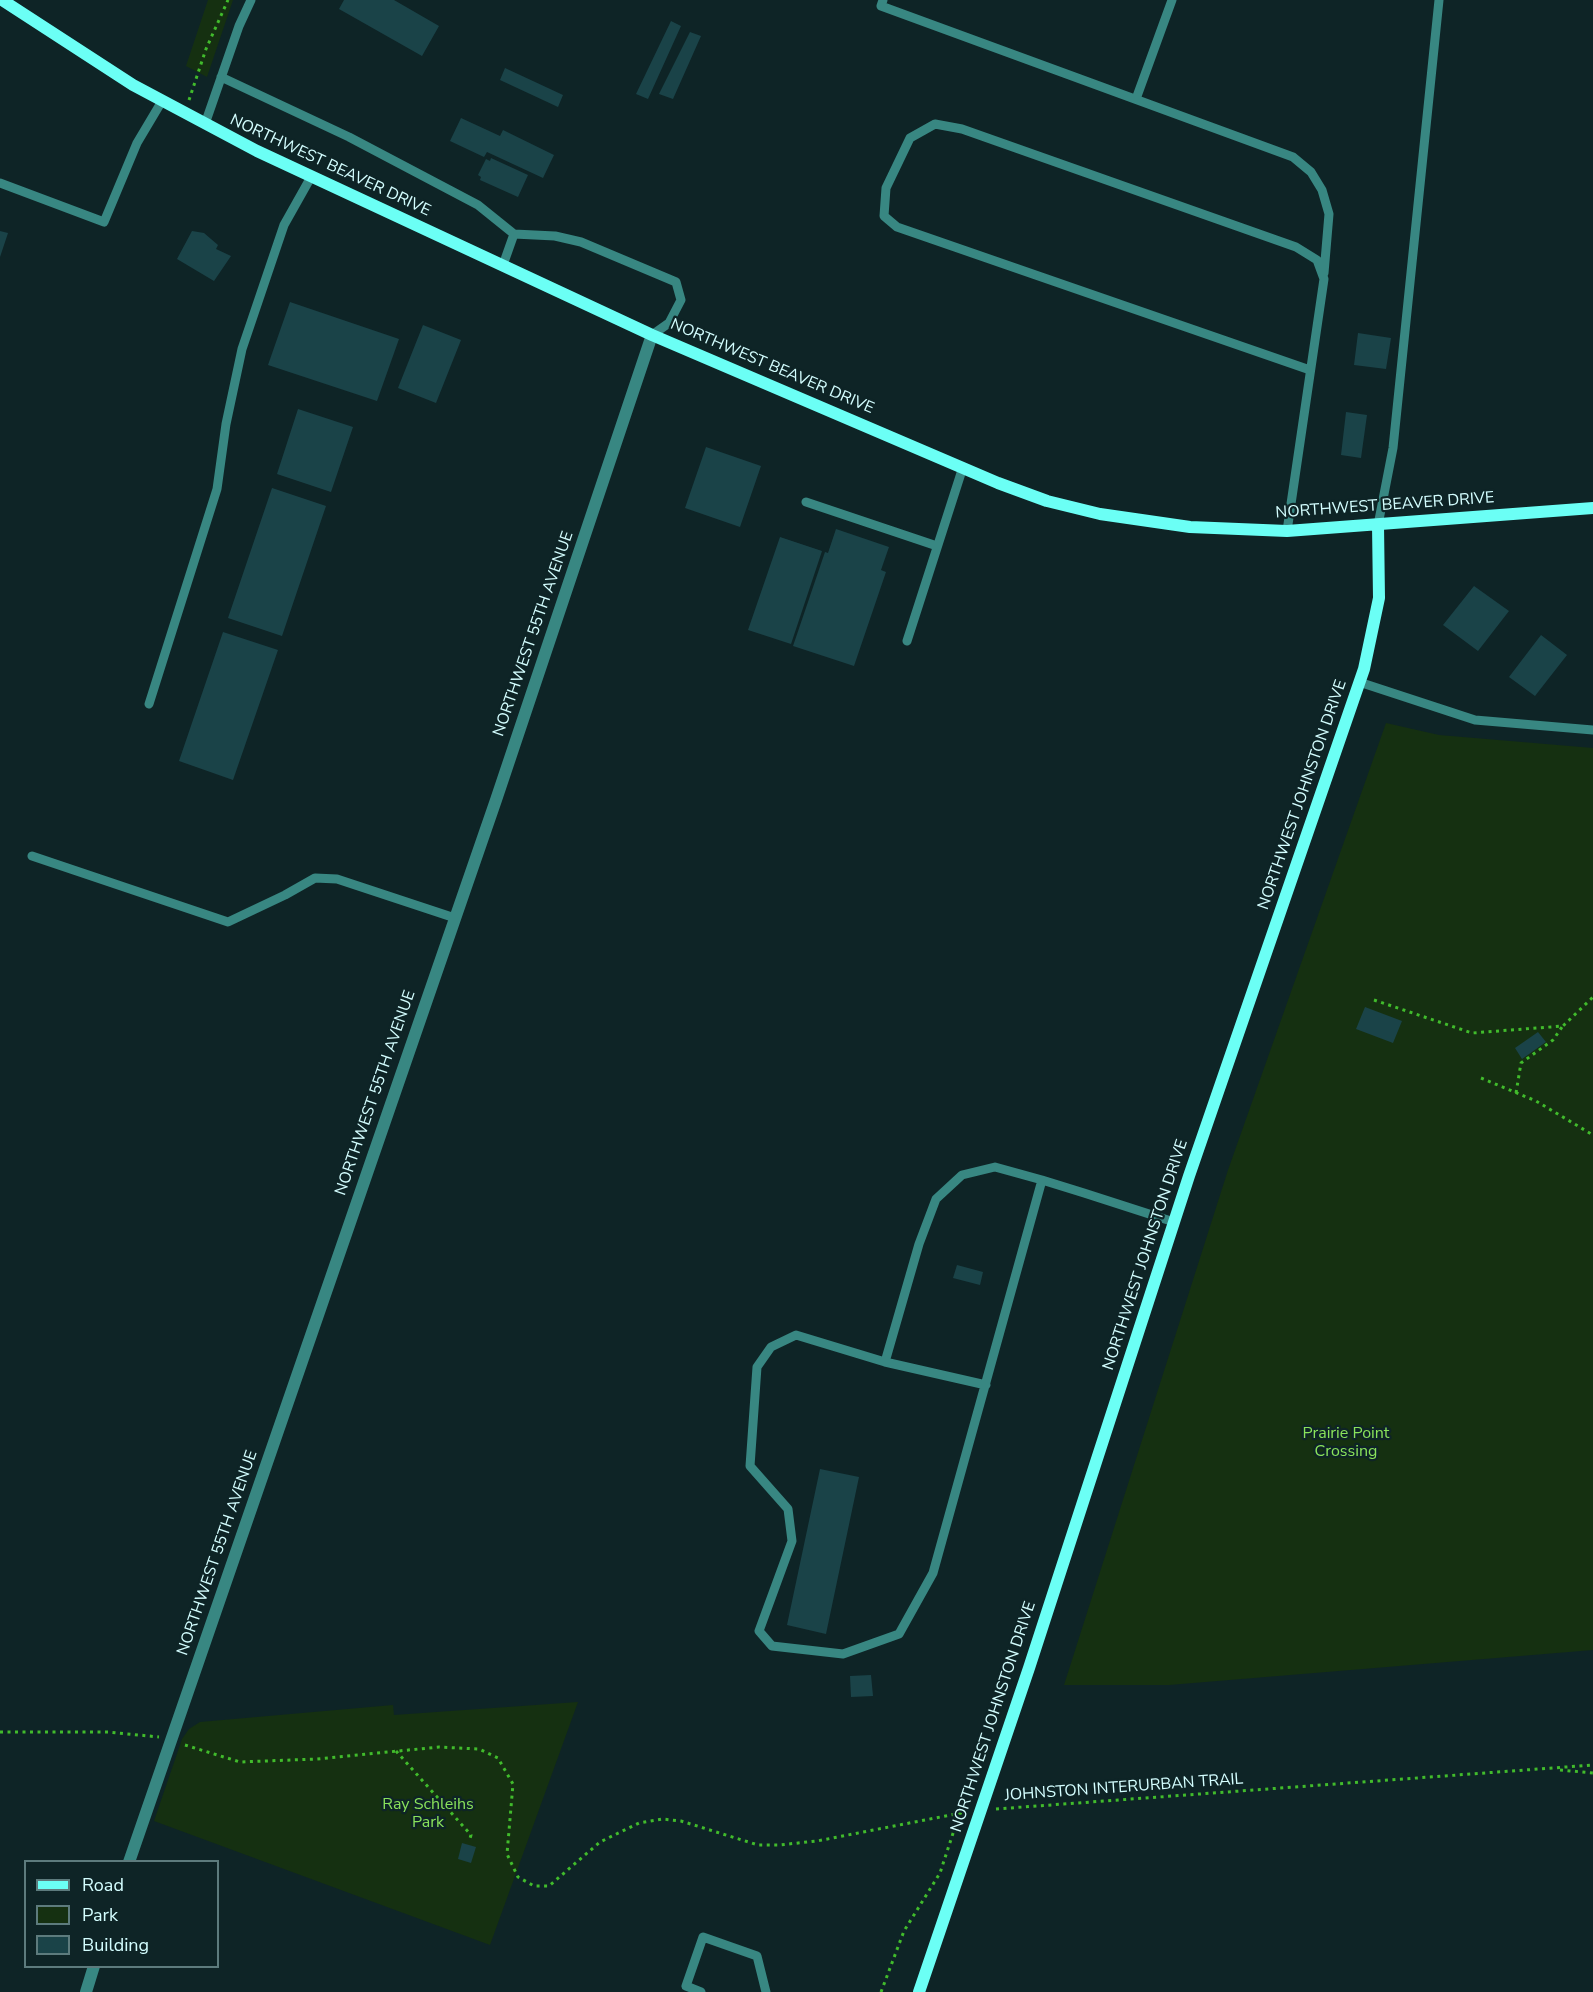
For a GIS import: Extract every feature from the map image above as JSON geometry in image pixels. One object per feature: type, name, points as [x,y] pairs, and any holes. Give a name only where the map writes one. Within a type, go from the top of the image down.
[{"type":"main road","name":"NORTHWEST BEAVER DRIVE","points":[[2,0],[162,101],[311,177],[652,335],[998,483],[1047,501],[1100,513],[1190,527],[1287,531],[1593,508]]},
{"type":"main road","name":"NORTHWEST JOHNSTON DRIVE","points":[[919,1992],[1174,1222],[1359,682],[1374,633],[1379,598],[1378,525]]},
{"type":"street","name":"NORTHWEST 55TH AVENUE","points":[[130,1860],[455,918],[652,335]]},
{"type":"street","points":[[86,1992],[93,1968]]},
{"type":"lane","points":[[205,124],[239,26],[251,0]]},
{"type":"lane","points":[[883,0],[881,6],[1293,157],[1311,172],[1322,190],[1329,214],[1324,279],[1287,531]]},
{"type":"lane","points":[[1136,99],[1172,0]]},
{"type":"lane","points":[[1378,525],[1394,448],[1439,0]]},
{"type":"lane","points":[[221,77],[349,137],[478,205],[514,234],[555,236],[581,242],[676,282],[681,300],[669,323],[652,335]]},
{"type":"lane","points":[[0,183],[104,222],[137,143],[162,101]]},
{"type":"lane","points":[[1310,370],[897,226],[884,216],[886,188],[910,138],[935,124],[962,129],[1296,247],[1317,260],[1324,279]]},
{"type":"lane","points":[[149,704],[217,489],[225,424],[242,349],[284,225],[311,177]]},
{"type":"lane","points":[[502,265],[514,234]]},
{"type":"lane","points":[[906,641],[963,467]]},
{"type":"lane","points":[[806,502],[937,546]]},
{"type":"lane","points":[[1359,682],[1475,720],[1593,730]]},
{"type":"lane","points":[[32,856],[228,922],[315,878],[337,879],[455,918]]},
{"type":"lane","points":[[885,1362],[919,1244],[936,1200],[962,1175],[995,1167],[1174,1222]]},
{"type":"lane","points":[[986,1385],[885,1362],[796,1335],[771,1347],[757,1367],[750,1466],[788,1509],[792,1541],[759,1631],[772,1646],[843,1654],[899,1634],[933,1573],[986,1385],[1042,1180]]},
{"type":"lane","points":[[701,1992],[686,1986],[704,1937],[757,1956],[766,1992]]},
{"type":"path","points":[[184,113],[206,49],[228,0]]},
{"type":"path","points":[[1516,1093],[1521,1063],[1553,1040],[1563,1026],[1593,997]]},
{"type":"path","points":[[1374,1000],[1472,1033],[1563,1026]]},
{"type":"path","points":[[1481,1078],[1536,1101],[1593,1135]]},
{"type":"path","name":"JOHNSTON INTERURBAN TRAIL","points":[[0,1732],[108,1732],[171,1740],[240,1762],[462,1746],[479,1749],[498,1758],[513,1784],[507,1839],[509,1860],[518,1877],[534,1886],[549,1886],[600,1842],[639,1823],[662,1819],[681,1821],[758,1845],[779,1845],[817,1842],[960,1812],[1549,1770]]},
{"type":"path","points":[[396,1751],[471,1835],[469,1842]]},
{"type":"path","points":[[1549,1770],[1593,1765]]},
{"type":"path","points":[[1549,1770],[1593,1773]]},
{"type":"path","points":[[881,1992],[904,1931],[940,1873],[960,1812]]},
{"type":"green space","points":[[208,0],[233,0],[207,77],[186,66]]},
{"type":"green space","name":"Prairie Point Crossing","points":[[1386,723],[1439,735],[1593,748],[1593,1650],[1169,1685],[1064,1685],[1228,1170]]},
{"type":"green space","name":"Ray Schleihs Park","points":[[578,1702],[490,1945],[154,1821],[182,1739],[189,1729],[200,1722],[393,1705],[394,1715]]},
{"type":"building","points":[[344,0],[394,0],[439,26],[422,56],[339,9]]},
{"type":"building","points":[[671,21],[681,26],[648,99],[636,94]]},
{"type":"building","points":[[690,32],[701,36],[673,99],[659,94]]},
{"type":"building","points":[[505,68],[563,95],[558,107],[500,80]]},
{"type":"building","points":[[461,118],[500,136],[503,130],[554,155],[543,178],[487,152],[484,157],[450,141]]},
{"type":"building","points":[[491,158],[528,175],[518,197],[480,180],[481,177],[478,175],[486,159],[490,161]]},
{"type":"building","points":[[0,231],[8,233],[0,257]]},
{"type":"building","points":[[192,231],[204,233],[218,245],[216,249],[231,256],[214,281],[177,259]]},
{"type":"building","points":[[290,302],[399,339],[377,401],[268,365]]},
{"type":"building","points":[[423,325],[461,340],[436,403],[398,388]]},
{"type":"building","points":[[1358,333],[1391,338],[1386,369],[1354,365]]},
{"type":"building","points":[[298,409],[353,427],[331,492],[277,474]]},
{"type":"building","points":[[1346,412],[1367,415],[1361,458],[1341,455]]},
{"type":"building","points":[[706,447],[761,466],[740,527],[685,508]]},
{"type":"building","points":[[272,488],[326,506],[282,636],[228,618]]},
{"type":"building","points":[[836,529],[889,547],[881,570],[886,572],[854,666],[793,646],[825,552],[828,553]]},
{"type":"building","points":[[780,537],[822,551],[791,644],[748,630]]},
{"type":"building","points":[[1474,586],[1509,611],[1478,651],[1443,625]]},
{"type":"building","points":[[223,632],[278,650],[233,780],[179,761]]},
{"type":"building","points":[[1541,635],[1567,655],[1535,696],[1509,677]]},
{"type":"building","points":[[1365,1007],[1402,1021],[1393,1043],[1356,1029]]},
{"type":"building","points":[[1538,1032],[1546,1042],[1522,1059],[1515,1048]]},
{"type":"building","points":[[957,1265],[983,1272],[980,1285],[953,1278]]},
{"type":"building","points":[[820,1469],[859,1477],[826,1634],[787,1625]]},
{"type":"building","points":[[871,1675],[873,1696],[851,1697],[850,1676]]},
{"type":"building","points":[[462,1843],[476,1847],[471,1863],[458,1859]]}]
